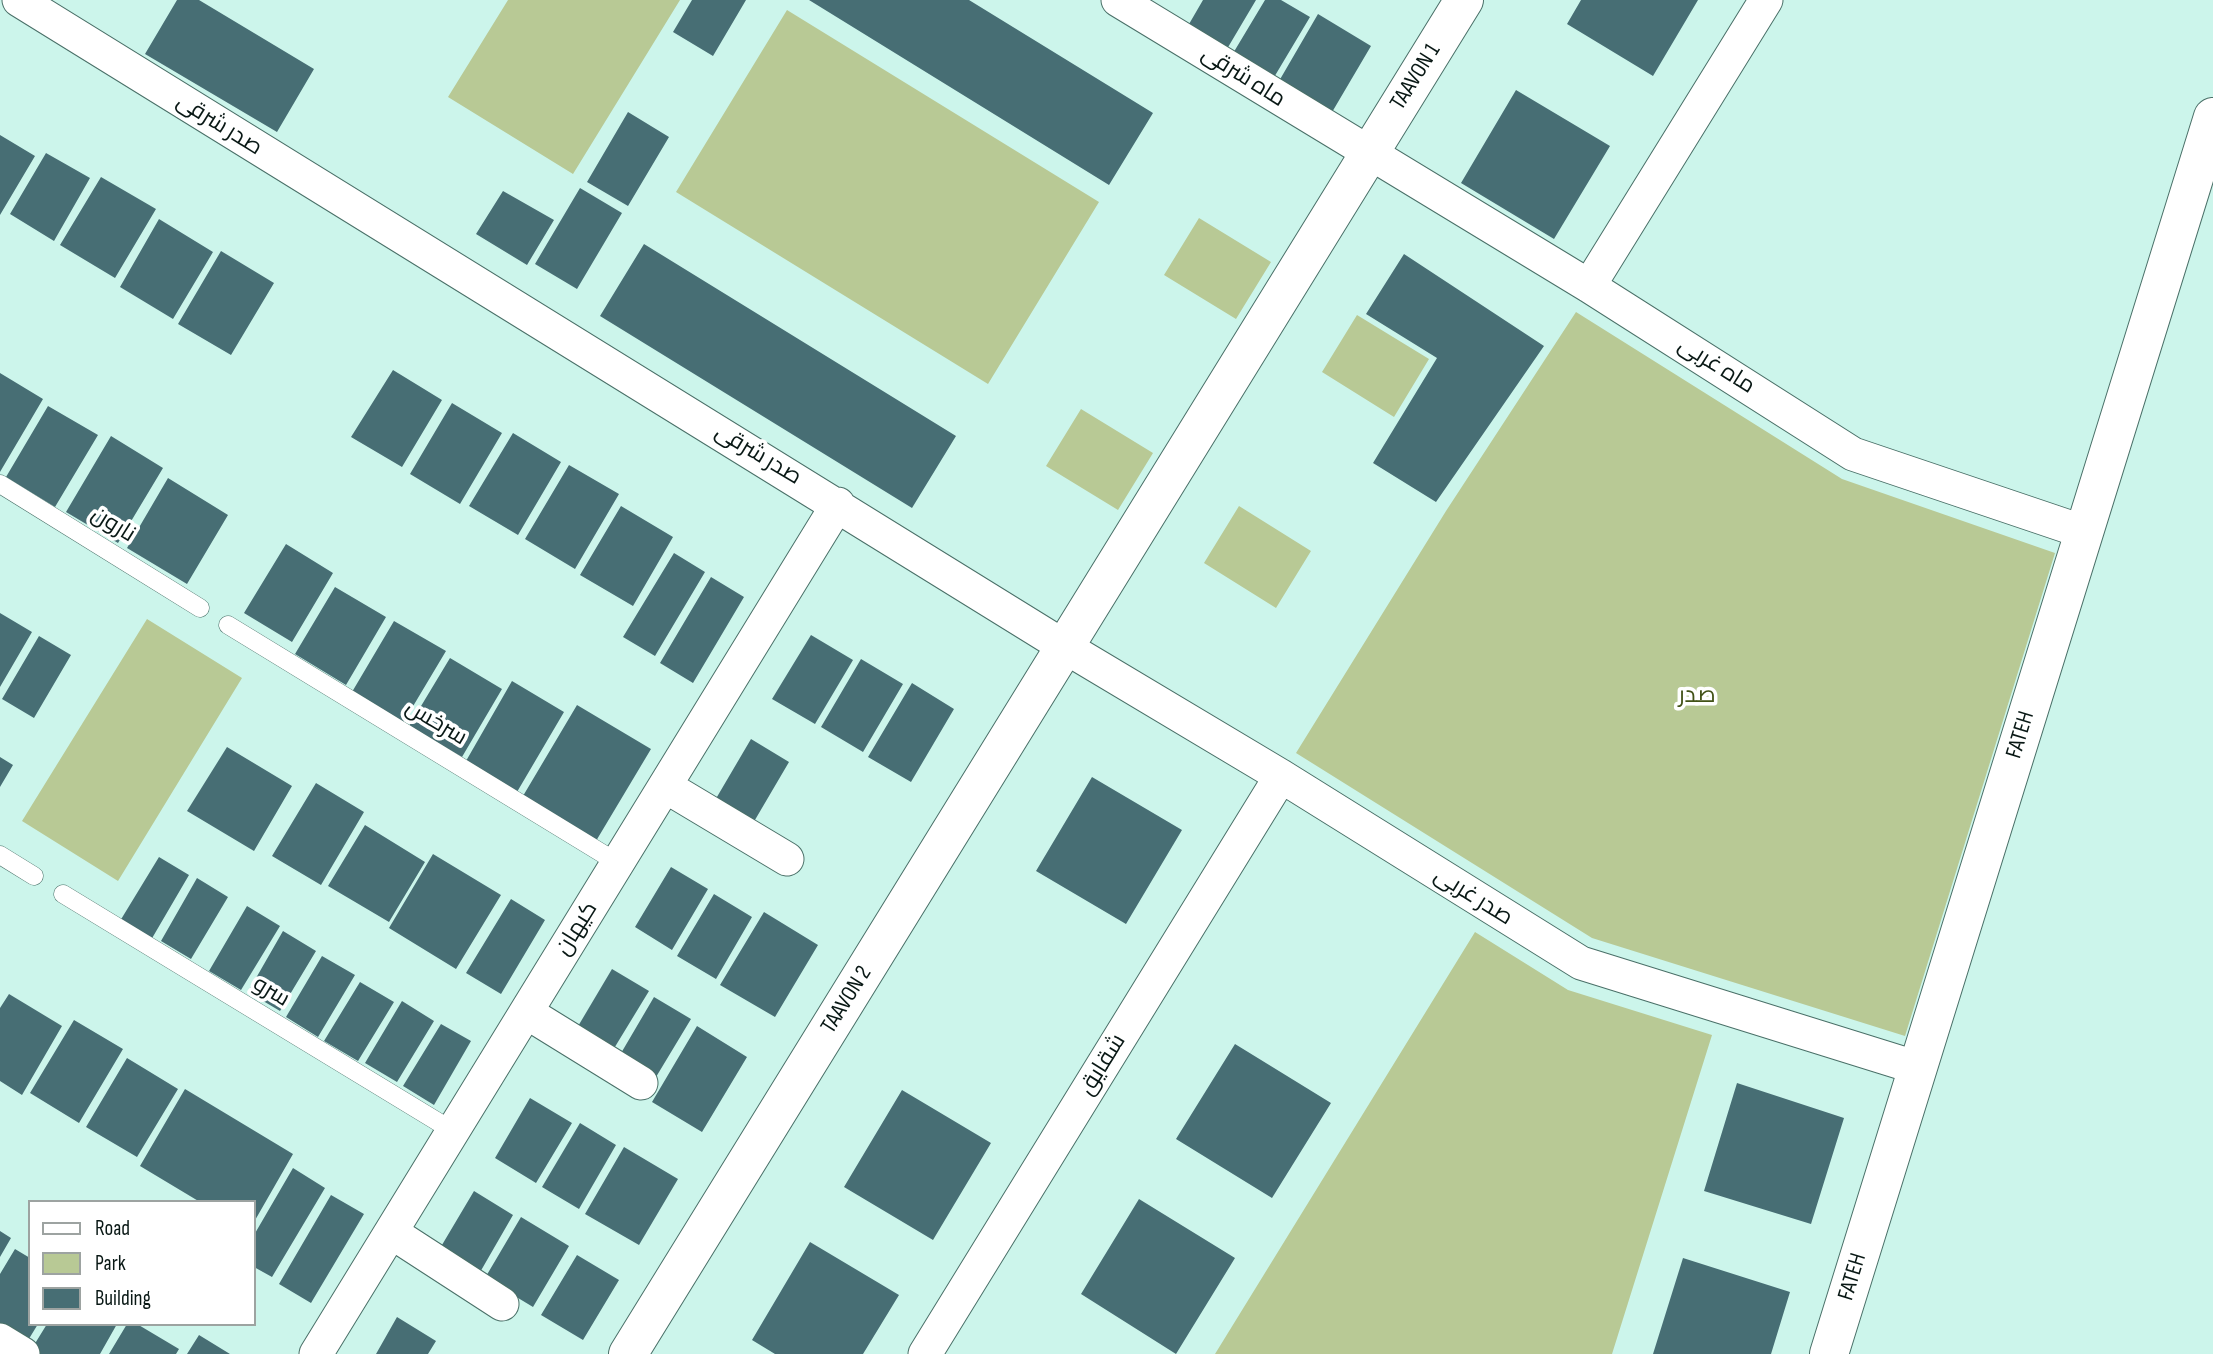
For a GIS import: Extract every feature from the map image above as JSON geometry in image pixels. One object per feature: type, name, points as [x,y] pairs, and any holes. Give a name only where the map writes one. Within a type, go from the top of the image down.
[{"type":"street","points":[[0,18],[11,0]]},
{"type":"street","name":"صدر شرقی","points":[[19,0],[1065,646]]},
{"type":"street","name":"TAAVON 1","points":[[1065,646],[1464,0]]},
{"type":"street","points":[[1589,286],[1766,0]]},
{"type":"street","name":"ماه شرقی","points":[[1136,5],[1368,155]]},
{"type":"street","name":"FATEH","points":[[1829,1354],[2213,117]]},
{"type":"street","name":"ماه غربی","points":[[1368,155],[1589,286],[1853,454],[2084,532]]},
{"type":"street","name":"کیهان","points":[[316,1354],[838,504]]},
{"type":"street","name":"صدر غربی","points":[[1065,646],[1281,776],[1581,963],[1917,1068]]},
{"type":"street","name":"TAAVON 2","points":[[628,1354],[1065,646]]},
{"type":"street","name":"شقایق","points":[[925,1354],[1281,776]]},
{"type":"street","points":[[665,786],[787,859]]},
{"type":"street","points":[[526,1012],[641,1083]]},
{"type":"street","points":[[391,1232],[502,1304]]},
{"type":"street","points":[[0,1340],[23,1354]]},
{"type":"lane","name":"نارون","points":[[0,484],[200,608]]},
{"type":"lane","name":"سرخس","points":[[228,625],[618,863]]},
{"type":"lane","points":[[0,855],[34,876]]},
{"type":"lane","name":"سرو","points":[[63,894],[453,1131]]},
{"type":"green space","points":[[508,0],[680,0],[573,174],[448,97]]},
{"type":"green space","points":[[787,10],[1099,202],[988,384],[676,192]]},
{"type":"green space","points":[[1199,218],[1271,262],[1236,319],[1164,275]]},
{"type":"green space","name":"صدر","points":[[1576,312],[1842,479],[2055,553],[1905,1036],[1592,938],[1296,753],[1446,511]]},
{"type":"green space","points":[[1357,315],[1429,359],[1394,417],[1322,372]]},
{"type":"green space","points":[[1081,409],[1153,453],[1118,510],[1046,466]]},
{"type":"green space","points":[[1239,506],[1311,551],[1276,608],[1204,563]]},
{"type":"green space","points":[[147,619],[242,678],[118,881],[22,821]]},
{"type":"green space","points":[[1475,932],[1568,990],[1712,1035],[1612,1354],[1215,1354]]},
{"type":"building","points":[[177,0],[199,0],[314,69],[277,132],[145,54]]},
{"type":"building","points":[[692,0],[746,0],[713,56],[673,32]]},
{"type":"building","points":[[809,0],[969,0],[1153,113],[1109,185]]},
{"type":"building","points":[[1203,0],[1256,0],[1224,54],[1185,31]]},
{"type":"building","points":[[1265,0],[1281,0],[1310,17],[1273,79],[1232,55]]},
{"type":"building","points":[[1581,0],[1698,0],[1653,76],[1567,24]]},
{"type":"building","points":[[1318,14],[1371,46],[1328,119],[1275,88]]},
{"type":"building","points":[[1516,90],[1610,146],[1554,239],[1461,183]]},
{"type":"building","points":[[628,112],[669,137],[628,206],[587,182]]},
{"type":"building","points":[[0,135],[35,156],[0,215]]},
{"type":"building","points":[[46,153],[90,178],[54,241],[10,214]]},
{"type":"building","points":[[101,177],[156,209],[115,278],[60,245]]},
{"type":"building","points":[[580,188],[622,213],[577,289],[535,264]]},
{"type":"building","points":[[503,191],[554,220],[527,265],[476,234]]},
{"type":"building","points":[[159,219],[213,252],[173,319],[120,287]]},
{"type":"building","points":[[644,244],[956,436],[912,508],[600,316]]},
{"type":"building","points":[[221,251],[274,283],[231,355],[178,324]]},
{"type":"building","points":[[1404,254],[1544,346],[1436,502],[1373,463],[1437,358],[1366,314]]},
{"type":"building","points":[[393,370],[442,400],[402,467],[351,437]]},
{"type":"building","points":[[0,373],[43,399],[0,472]]},
{"type":"building","points":[[452,403],[502,433],[460,504],[410,474]]},
{"type":"building","points":[[48,406],[98,435],[55,507],[6,477]]},
{"type":"building","points":[[513,433],[561,462],[518,535],[469,506]]},
{"type":"building","points":[[111,436],[163,468],[118,543],[66,512]]},
{"type":"building","points":[[569,465],[619,494],[575,569],[525,539]]},
{"type":"building","points":[[168,478],[228,515],[187,584],[127,548]]},
{"type":"building","points":[[621,506],[673,537],[633,606],[580,575]]},
{"type":"building","points":[[286,544],[333,573],[292,642],[244,613]]},
{"type":"building","points":[[674,553],[705,572],[655,656],[623,637]]},
{"type":"building","points":[[711,577],[744,597],[693,683],[660,663]]},
{"type":"building","points":[[335,587],[386,617],[346,685],[295,654]]},
{"type":"building","points":[[0,613],[32,632],[0,687]]},
{"type":"building","points":[[394,621],[446,651],[403,723],[352,692]]},
{"type":"building","points":[[811,635],[853,660],[815,724],[772,699]]},
{"type":"building","points":[[39,636],[71,655],[34,718],[2,699]]},
{"type":"building","points":[[450,658],[502,689],[462,757],[409,726]]},
{"type":"building","points":[[861,659],[903,684],[863,752],[821,727]]},
{"type":"building","points":[[512,681],[564,712],[517,792],[466,761]]},
{"type":"building","points":[[912,683],[954,709],[911,782],[868,757]]},
{"type":"building","points":[[577,705],[651,749],[596,841],[523,796]]},
{"type":"building","points":[[751,739],[789,762],[752,825],[714,802]]},
{"type":"building","points":[[227,747],[292,786],[254,851],[187,811]]},
{"type":"building","points":[[0,757],[13,765],[0,787]]},
{"type":"building","points":[[1092,777],[1182,830],[1126,924],[1036,871]]},
{"type":"building","points":[[316,783],[364,812],[321,885],[272,856]]},
{"type":"building","points":[[365,825],[425,862],[389,922],[328,886]]},
{"type":"building","points":[[433,854],[501,895],[456,969],[389,928]]},
{"type":"building","points":[[159,857],[189,875],[151,940],[120,921]]},
{"type":"building","points":[[671,867],[708,889],[672,950],[635,927]]},
{"type":"building","points":[[197,878],[228,897],[191,959],[161,941]]},
{"type":"building","points":[[714,894],[752,917],[716,979],[677,956]]},
{"type":"building","points":[[511,899],[545,920],[501,994],[466,973]]},
{"type":"building","points":[[247,906],[280,926],[241,990],[209,971]]},
{"type":"building","points":[[764,912],[818,945],[775,1017],[720,985]]},
{"type":"building","points":[[283,931],[316,951],[280,1011],[248,992]]},
{"type":"building","points":[[322,956],[355,975],[318,1037],[286,1017]]},
{"type":"building","points":[[612,969],[649,991],[610,1055],[574,1033]]},
{"type":"building","points":[[360,982],[394,1002],[358,1061],[324,1041]]},
{"type":"building","points":[[9,994],[62,1026],[22,1095],[0,1081],[0,1008]]},
{"type":"building","points":[[654,997],[691,1019],[653,1082],[617,1060]]},
{"type":"building","points":[[402,1001],[434,1021],[397,1082],[365,1063]]},
{"type":"building","points":[[74,1020],[123,1049],[79,1123],[30,1093]]},
{"type":"building","points":[[441,1024],[471,1041],[434,1105],[403,1086]]},
{"type":"building","points":[[697,1026],[747,1057],[702,1132],[652,1102]]},
{"type":"building","points":[[1235,1044],[1331,1103],[1272,1198],[1176,1139]]},
{"type":"building","points":[[127,1058],[178,1089],[137,1157],[86,1127]]},
{"type":"building","points":[[1737,1083],[1844,1118],[1811,1224],[1704,1191]]},
{"type":"building","points":[[185,1089],[293,1154],[256,1219],[256,1200],[197,1200],[140,1166]]},
{"type":"building","points":[[902,1090],[991,1143],[933,1240],[844,1187]]},
{"type":"building","points":[[530,1098],[572,1123],[536,1183],[495,1158]]},
{"type":"building","points":[[580,1123],[616,1145],[579,1209],[542,1187]]},
{"type":"building","points":[[624,1147],[678,1179],[639,1245],[585,1214]]},
{"type":"building","points":[[293,1168],[325,1188],[272,1277],[256,1268],[256,1232]]},
{"type":"building","points":[[474,1191],[513,1215],[479,1274],[439,1250]]},
{"type":"building","points":[[331,1195],[364,1214],[311,1303],[279,1284]]},
{"type":"building","points":[[1139,1199],[1235,1258],[1176,1354],[1081,1294]]},
{"type":"building","points":[[521,1217],[569,1246],[533,1307],[485,1278]]},
{"type":"building","points":[[0,1231],[11,1238],[0,1257]]},
{"type":"building","points":[[810,1242],[899,1295],[863,1354],[775,1354],[752,1340]]},
{"type":"building","points":[[15,1249],[28,1257],[28,1326],[37,1326],[24,1347],[0,1332],[0,1274]]},
{"type":"building","points":[[577,1255],[619,1280],[583,1340],[541,1315]]},
{"type":"building","points":[[1683,1258],[1790,1292],[1771,1354],[1653,1354]]},
{"type":"building","points":[[397,1317],[436,1341],[428,1354],[376,1354]]},
{"type":"building","points":[[46,1326],[116,1326],[100,1354],[37,1354],[31,1350]]},
{"type":"building","points":[[126,1326],[140,1326],[179,1349],[176,1354],[109,1354]]},
{"type":"building","points":[[199,1335],[230,1354],[187,1354]]}]
